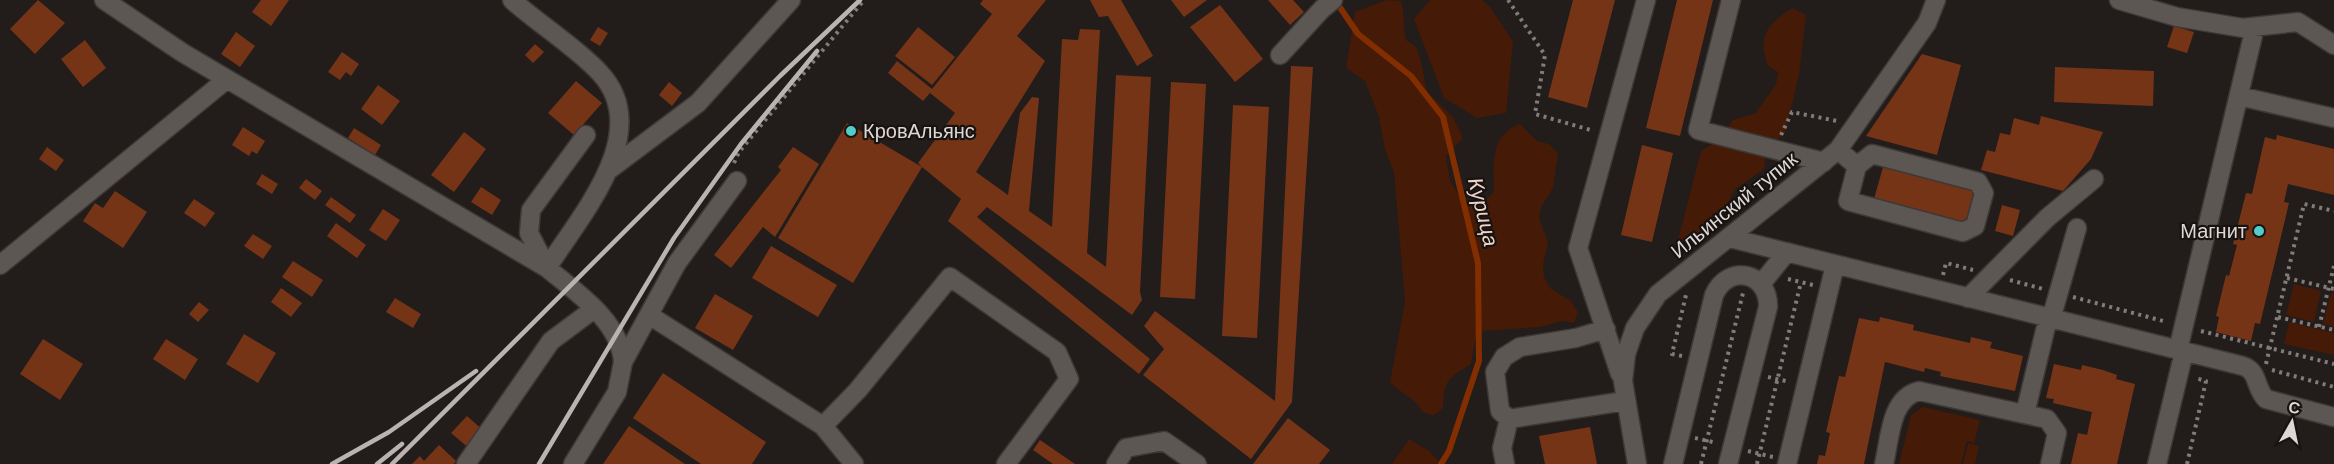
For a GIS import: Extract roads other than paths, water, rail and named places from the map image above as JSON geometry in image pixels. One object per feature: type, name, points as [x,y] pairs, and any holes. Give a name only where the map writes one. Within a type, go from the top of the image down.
[{"type":"street","points":[[104,0],[226,80],[547,268],[594,309],[616,335],[623,362]]},
{"type":"street","points":[[512,0],[533,7],[601,74],[620,103],[619,141],[610,169],[547,268]]},
{"type":"street","points":[[610,169],[698,103],[791,0]]},
{"type":"street","points":[[1280,55],[1333,0]]},
{"type":"street","points":[[1623,381],[1578,249],[1646,0]]},
{"type":"street","points":[[1731,0],[1698,130],[1775,149],[1831,156],[1857,166]]},
{"type":"street","name":"Ильинский тупик","points":[[1637,464],[1623,381],[1626,354],[1635,328],[1658,294],[1831,156],[1927,23],[1936,0]]},
{"type":"street","points":[[2119,0],[2177,17],[2243,28],[2298,22],[2334,45]]},
{"type":"street","points":[[2157,464],[2255,27]]},
{"type":"street","points":[[0,265],[226,80]]},
{"type":"street","points":[[2239,96],[2334,118]]},
{"type":"street","points":[[547,268],[529,233],[531,210],[586,135]]},
{"type":"street","points":[[1872,154],[1978,182],[1984,193],[1975,226],[1963,232],[1848,201],[1857,166],[1872,154]]},
{"type":"street","points":[[1968,298],[2047,219],[2094,180]]},
{"type":"street","points":[[573,464],[617,392],[623,362],[677,262],[737,181]]},
{"type":"street","points":[[2025,414],[2049,318],[2077,228]]},
{"type":"street","points":[[1730,238],[2248,368],[2255,376],[2260,392],[2266,399],[2334,417]]},
{"type":"street","points":[[1761,284],[1787,252]]},
{"type":"street","points":[[1787,464],[1835,265]]},
{"type":"street","points":[[1673,464],[1718,287],[1723,280],[1739,274],[1755,278],[1761,284],[1768,299],[1768,307],[1728,464]]},
{"type":"street","points":[[824,426],[858,390],[950,277],[1057,352],[1069,379],[1006,464]]},
{"type":"street","points":[[466,464],[551,341],[594,309]]},
{"type":"street","points":[[649,315],[824,426],[854,464]]},
{"type":"street","points":[[1509,419],[1500,411],[1495,372],[1504,357],[1520,347],[1576,339],[1606,329]]},
{"type":"street","points":[[1884,464],[1897,409],[1910,393],[1919,391],[2047,419],[2057,433],[2050,464]]},
{"type":"street","points":[[1509,419],[1625,401]]},
{"type":"street","points":[[1505,464],[1502,448],[1509,419]]},
{"type":"street","points":[[1116,464],[1126,448],[1164,441],[1197,464]]},
{"type":"waterway","name":"Курица","points":[[1339,6],[1358,34],[1411,76],[1443,117],[1478,263],[1479,361],[1449,451],[1441,464]]},
{"type":"railway","points":[[392,464],[780,76],[860,0]]},
{"type":"railway","points":[[539,464],[674,238],[741,144],[817,51]]},
{"type":"railway","points":[[332,464],[389,432],[476,371]]},
{"type":"railway","points":[[377,464],[402,444]]},
{"type":"place","name":"КровАльянс","points":[[851,131]]},
{"type":"place","name":"Магнит","points":[[2259,231]]}]
